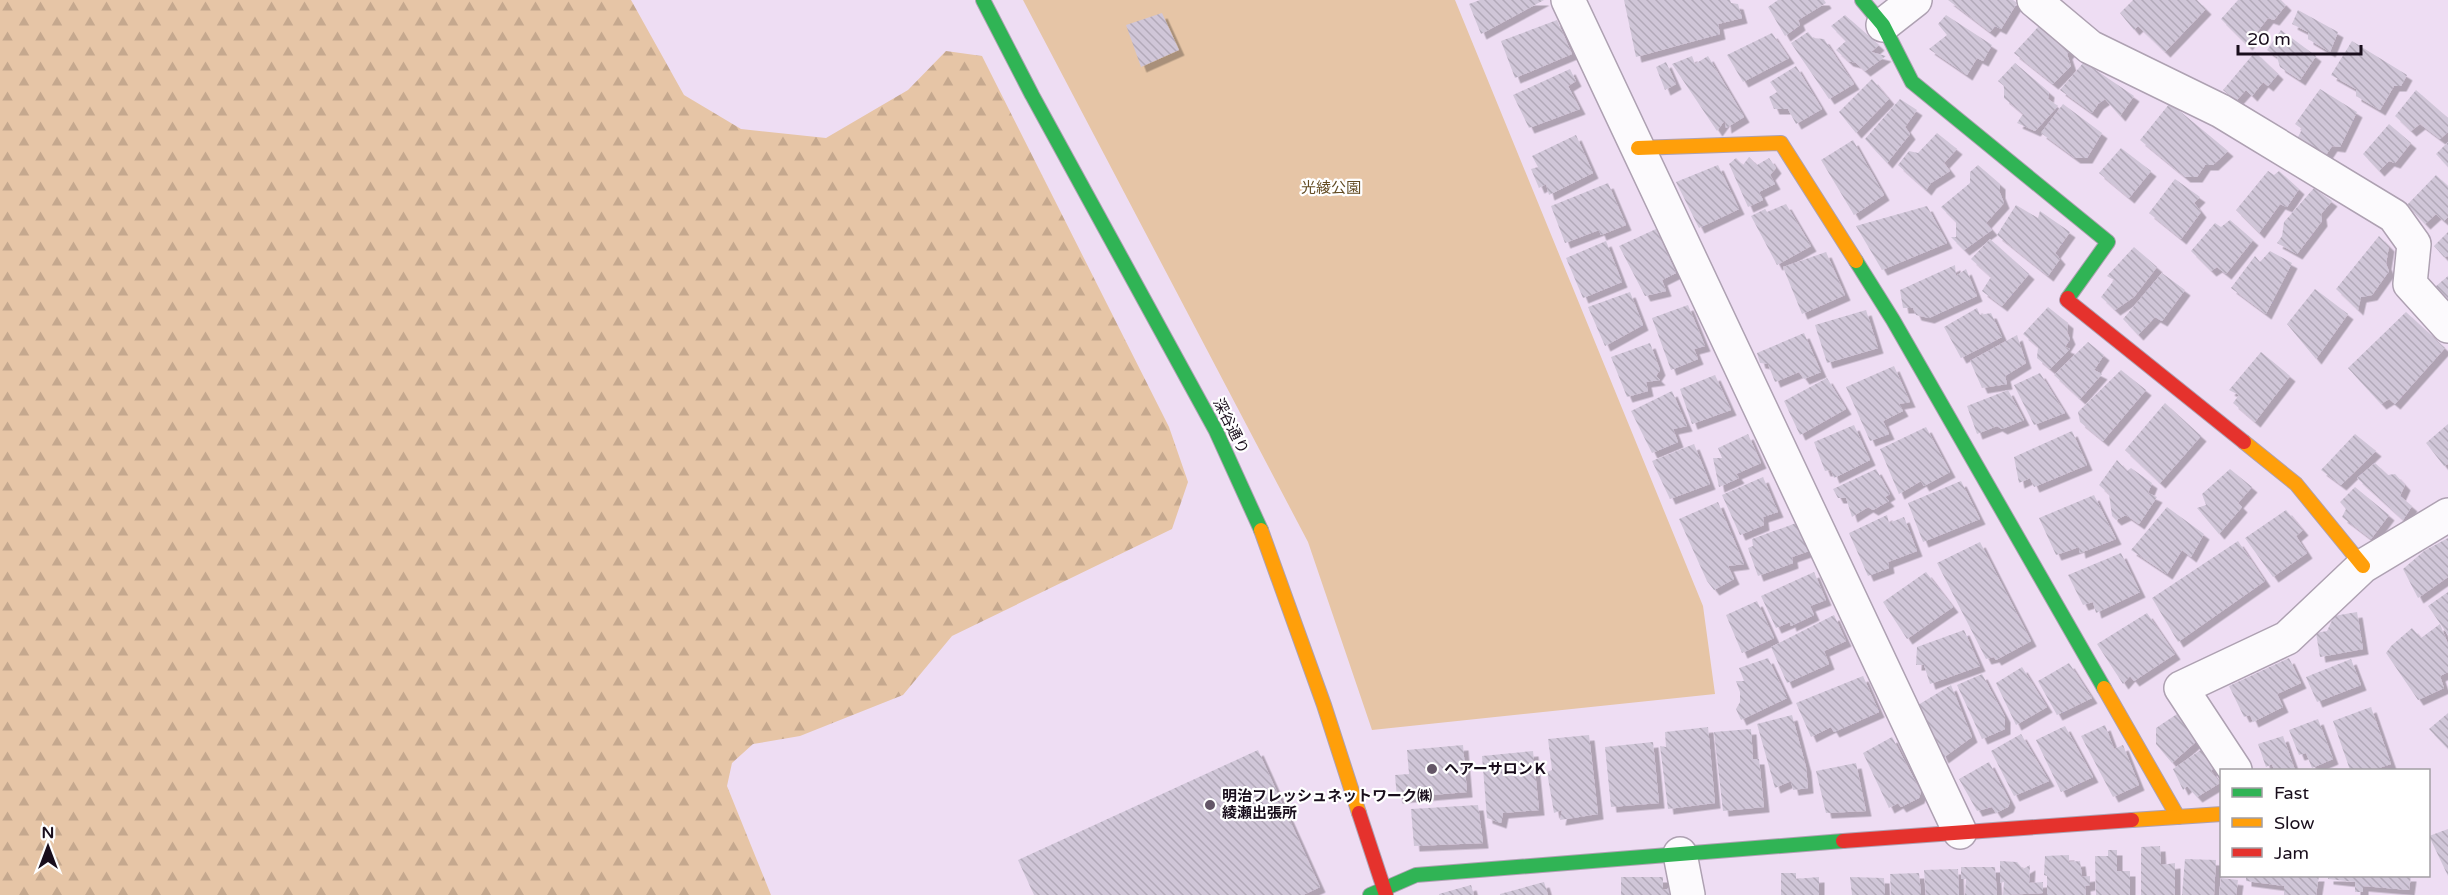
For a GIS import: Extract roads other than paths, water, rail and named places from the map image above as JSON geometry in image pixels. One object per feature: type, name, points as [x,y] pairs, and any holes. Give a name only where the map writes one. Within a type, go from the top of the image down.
[{"type":"street","name":"深谷通り","points":[[983,0],[1032,95],[1216,431],[1257,519],[1324,705],[1385,892]]},
{"type":"street","points":[[1568,0],[1960,832]]},
{"type":"street","points":[[1862,0],[1883,25],[1912,82],[2108,242],[2067,300],[2296,484],[2363,566]]},
{"type":"street","points":[[1883,25],[1915,0]]},
{"type":"street","points":[[2034,0],[2090,48],[2221,111],[2394,216],[2414,244],[2410,284],[2448,326]]},
{"type":"street","points":[[1638,148],[1781,143],[1893,320],[2178,817]]},
{"type":"street","points":[[2234,769],[2181,688],[2287,638],[2363,566],[2448,515]]},
{"type":"street","points":[[1370,895],[1385,892],[1416,875],[1960,832],[2220,814]]},
{"type":"street","points":[[1680,854],[1688,895]]},
{"type":"place","name":"ヘアーサロンＫ","points":[[1432,769]]},
{"type":"place","name":"明治フレッシュネットワーク㈱ 綾瀬出張所","points":[[1210,805]]},
{"type":"park label","name":"光綾公園","points":[[1331,188]]}]
